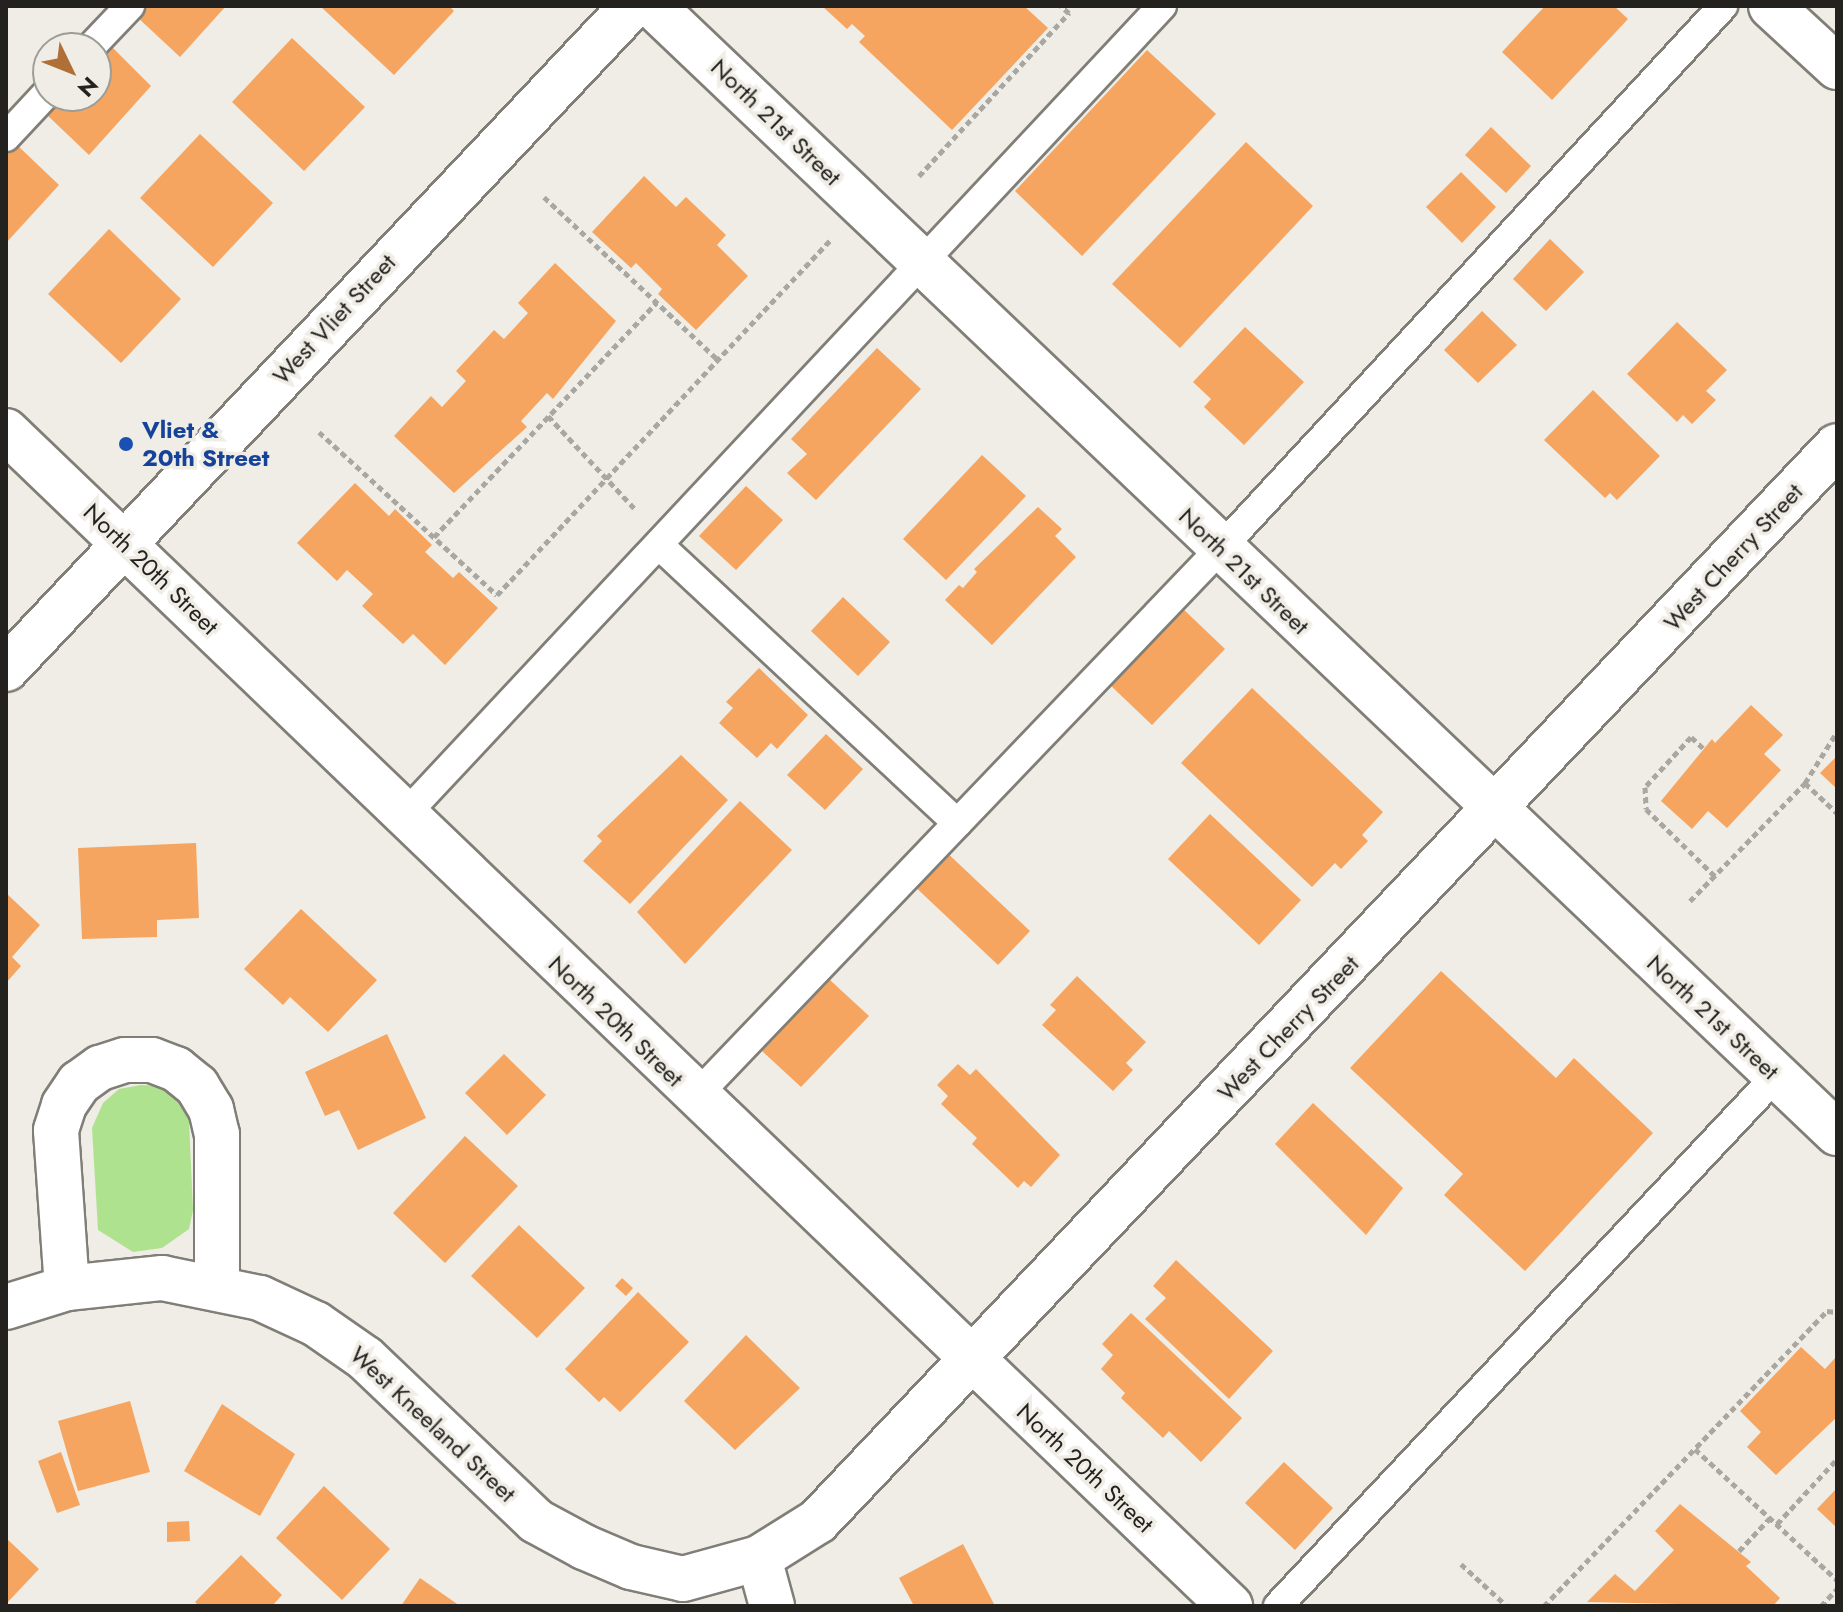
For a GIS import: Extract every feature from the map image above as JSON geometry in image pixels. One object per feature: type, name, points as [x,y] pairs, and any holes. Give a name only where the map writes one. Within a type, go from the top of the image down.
[{"type":"street","name":"West Vliet Street","points":[[6,669],[632,6]]},
{"type":"street","name":"North 21st Street","points":[[653,6],[1495,812],[1837,1133]]},
{"type":"street","points":[[1771,6],[1837,67]]},
{"type":"street","name":"North 20th Street","points":[[6,431],[125,543],[403,817],[1230,1606]]},
{"type":"street","name":"West Cherry Street","points":[[759,1558],[818,1521],[1495,812],[1837,446]]},
{"type":"street","points":[[67,1288],[56,1130],[64,1105],[79,1083],[100,1068],[125,1060],[152,1060],[176,1069],[197,1086],[211,1109],[217,1134],[217,1285]]},
{"type":"street","name":"West Kneeland Street","points":[[6,1307],[67,1288],[162,1278],[217,1285],[316,1324],[365,1358],[536,1521],[584,1547],[631,1567],[683,1579],[759,1558]]},
{"type":"street","points":[[759,1558],[772,1606]]},
{"type":"lane","points":[[105,32],[130,6]]},
{"type":"lane","points":[[403,817],[1162,6]]},
{"type":"lane","points":[[695,1097],[1221,548],[1723,6]]},
{"type":"lane","points":[[6,137],[32,109]]},
{"type":"lane","points":[[662,541],[957,823]]},
{"type":"lane","points":[[1278,1606],[1776,1076]]},
{"type":"path","points":[[919,176],[1069,13],[1061,6]]},
{"type":"path","points":[[544,197],[718,360]]},
{"type":"path","points":[[319,432],[497,595],[830,241]]},
{"type":"path","points":[[434,537],[656,303]]},
{"type":"path","points":[[548,416],[609,477],[662,541]]},
{"type":"path","points":[[1690,901],[1805,783],[1837,732]]},
{"type":"path","points":[[1703,748],[1691,737],[1645,787],[1646,809],[1715,876]]},
{"type":"path","points":[[1805,783],[1837,813]]},
{"type":"path","points":[[1544,1606],[1827,1311],[1837,1312]]},
{"type":"path","points":[[1695,1449],[1837,1580]]},
{"type":"path","points":[[1777,1524],[1837,1459]]},
{"type":"path","points":[[1739,1551],[1770,1518]]},
{"type":"path","points":[[1461,1564],[1507,1606]]},
{"type":"path","points":[[1821,1606],[1837,1589]]},
{"type":"green space","points":[[141,1085],[162,1086],[179,1102],[189,1121],[193,1210],[189,1229],[162,1248],[133,1252],[98,1230],[92,1128],[103,1103],[119,1089]]},
{"type":"building","points":[[144,6],[226,6],[180,57],[135,15]]},
{"type":"building","points":[[320,6],[449,6],[454,11],[394,75]]},
{"type":"building","points":[[822,6],[1024,6],[1048,28],[952,130],[859,42],[865,36],[852,24],[847,29]]},
{"type":"building","points":[[1545,6],[1614,6],[1628,19],[1552,100],[1502,52]]},
{"type":"building","points":[[292,38],[365,107],[304,171],[232,102]]},
{"type":"building","points":[[112,47],[151,86],[89,155],[45,113],[112,112]]},
{"type":"building","points":[[1147,50],[1216,114],[1082,256],[1015,191]]},
{"type":"building","points":[[1491,127],[1531,166],[1506,193],[1465,155]]},
{"type":"building","points":[[200,134],[273,203],[213,267],[140,198]]},
{"type":"building","points":[[1246,142],[1313,206],[1180,348],[1112,284]]},
{"type":"building","points":[[16,144],[59,185],[6,243],[6,155]]},
{"type":"building","points":[[1461,172],[1496,207],[1462,243],[1426,207]]},
{"type":"building","points":[[644,176],[676,207],[686,197],[726,235],[717,245],[748,276],[696,330],[658,294],[662,289],[636,263],[631,268],[592,232]]},
{"type":"building","points":[[109,229],[181,299],[121,363],[48,294]]},
{"type":"building","points":[[1550,239],[1584,272],[1546,311],[1513,279]]},
{"type":"building","points":[[555,263],[616,321],[553,399],[547,393],[521,421],[527,427],[454,493],[394,436],[431,396],[442,407],[466,381],[456,371],[494,330],[504,339],[528,313],[518,303]]},
{"type":"building","points":[[1482,311],[1517,345],[1478,383],[1444,350]]},
{"type":"building","points":[[1677,322],[1727,370],[1706,391],[1716,400],[1692,424],[1683,415],[1677,422],[1627,374]]},
{"type":"building","points":[[1245,327],[1304,382],[1244,445],[1204,407],[1211,399],[1193,382]]},
{"type":"building","points":[[877,348],[921,389],[816,500],[787,473],[807,454],[791,439]]},
{"type":"building","points":[[1593,390],[1660,456],[1617,500],[1610,493],[1605,498],[1544,440]]},
{"type":"building","points":[[982,455],[1026,496],[946,580],[903,539]]},
{"type":"building","points":[[355,483],[389,516],[395,509],[432,545],[425,552],[453,578],[459,572],[498,608],[445,665],[413,634],[403,644],[362,606],[373,594],[347,570],[337,581],[297,543]]},
{"type":"building","points":[[746,486],[783,520],[736,570],[699,536]]},
{"type":"building","points":[[1038,507],[1062,529],[1055,536],[1076,557],[992,645],[945,600],[959,585],[963,588],[977,572],[974,569]]},
{"type":"building","points":[[843,597],[890,642],[858,676],[811,631]]},
{"type":"building","points":[[1180,606],[1225,649],[1152,725],[1107,682]]},
{"type":"building","points":[[759,668],[808,715],[777,749],[771,743],[757,758],[719,723],[733,708],[726,702]]},
{"type":"building","points":[[1252,688],[1383,812],[1362,835],[1368,841],[1341,869],[1335,863],[1312,887],[1181,763]]},
{"type":"building","points":[[1751,705],[1783,735],[1764,754],[1781,770],[1727,828],[1708,811],[1692,829],[1661,801],[1712,739],[1715,743]]},
{"type":"building","points":[[826,734],[863,769],[825,810],[787,775]]},
{"type":"building","points":[[681,755],[728,800],[630,904],[583,861],[602,841],[597,836]]},
{"type":"building","points":[[1837,756],[1837,789],[1820,773]]},
{"type":"building","points":[[740,801],[792,850],[685,964],[637,912]]},
{"type":"building","points":[[1210,814],[1301,900],[1259,945],[1168,859]]},
{"type":"building","points":[[196,843],[199,918],[157,920],[157,937],[82,939],[78,848]]},
{"type":"building","points":[[942,848],[1030,931],[998,965],[910,882]]},
{"type":"building","points":[[6,893],[40,925],[12,957],[21,966],[6,983]]},
{"type":"building","points":[[301,909],[377,980],[328,1032],[290,997],[283,1005],[244,969]]},
{"type":"building","points":[[1441,971],[1556,1078],[1574,1058],[1653,1133],[1525,1271],[1444,1195],[1463,1174],[1350,1068]]},
{"type":"building","points":[[1077,976],[1146,1042],[1126,1063],[1133,1070],[1113,1091],[1042,1025],[1056,1010],[1050,1005]]},
{"type":"building","points":[[830,980],[869,1016],[801,1087],[762,1051]]},
{"type":"building","points":[[387,1034],[426,1118],[358,1150],[339,1110],[325,1116],[305,1072]]},
{"type":"building","points":[[504,1054],[546,1095],[507,1135],[465,1093]]},
{"type":"building","points":[[958,1064],[970,1075],[976,1069],[1060,1155],[1031,1187],[1024,1181],[1018,1188],[972,1144],[977,1138],[941,1104],[948,1096],[937,1085]]},
{"type":"building","points":[[1313,1103],[1403,1188],[1366,1235],[1275,1144]]},
{"type":"building","points":[[465,1136],[518,1186],[445,1263],[393,1213]]},
{"type":"building","points":[[519,1225],[585,1288],[537,1338],[471,1276]]},
{"type":"building","points":[[1176,1260],[1273,1351],[1229,1399],[1145,1319],[1166,1298],[1153,1286]]},
{"type":"building","points":[[622,1278],[633,1288],[626,1296],[615,1286]]},
{"type":"building","points":[[638,1292],[689,1342],[620,1412],[604,1397],[599,1402],[565,1369]]},
{"type":"building","points":[[1131,1313],[1242,1418],[1201,1462],[1169,1431],[1163,1438],[1121,1398],[1125,1393],[1101,1369],[1113,1355],[1102,1344]]},
{"type":"building","points":[[746,1335],[800,1388],[735,1450],[684,1401]]},
{"type":"building","points":[[1801,1347],[1825,1369],[1837,1356],[1837,1417],[1776,1475],[1747,1447],[1761,1432],[1740,1411]]},
{"type":"building","points":[[130,1401],[150,1472],[78,1491],[58,1421]]},
{"type":"building","points":[[222,1404],[295,1454],[260,1516],[184,1471]]},
{"type":"building","points":[[61,1452],[80,1505],[57,1513],[38,1461]]},
{"type":"building","points":[[1284,1462],[1333,1508],[1295,1550],[1245,1503]]},
{"type":"building","points":[[324,1486],[390,1549],[342,1600],[276,1538]]},
{"type":"building","points":[[1837,1488],[1837,1528],[1817,1509]]},
{"type":"building","points":[[1680,1504],[1751,1562],[1746,1566],[1780,1598],[1773,1606],[1587,1602],[1615,1574],[1635,1591],[1674,1550],[1655,1531]]},
{"type":"building","points":[[189,1521],[190,1541],[167,1542],[167,1522]]},
{"type":"building","points":[[6,1538],[39,1569],[6,1604]]},
{"type":"building","points":[[963,1544],[995,1606],[914,1606],[899,1578]]},
{"type":"building","points":[[241,1555],[282,1595],[272,1606],[199,1606],[195,1602]]},
{"type":"building","points":[[420,1578],[460,1606],[401,1606]]},
{"type":"place","name":"Vliet & 20th Street","points":[[126,444]]}]
